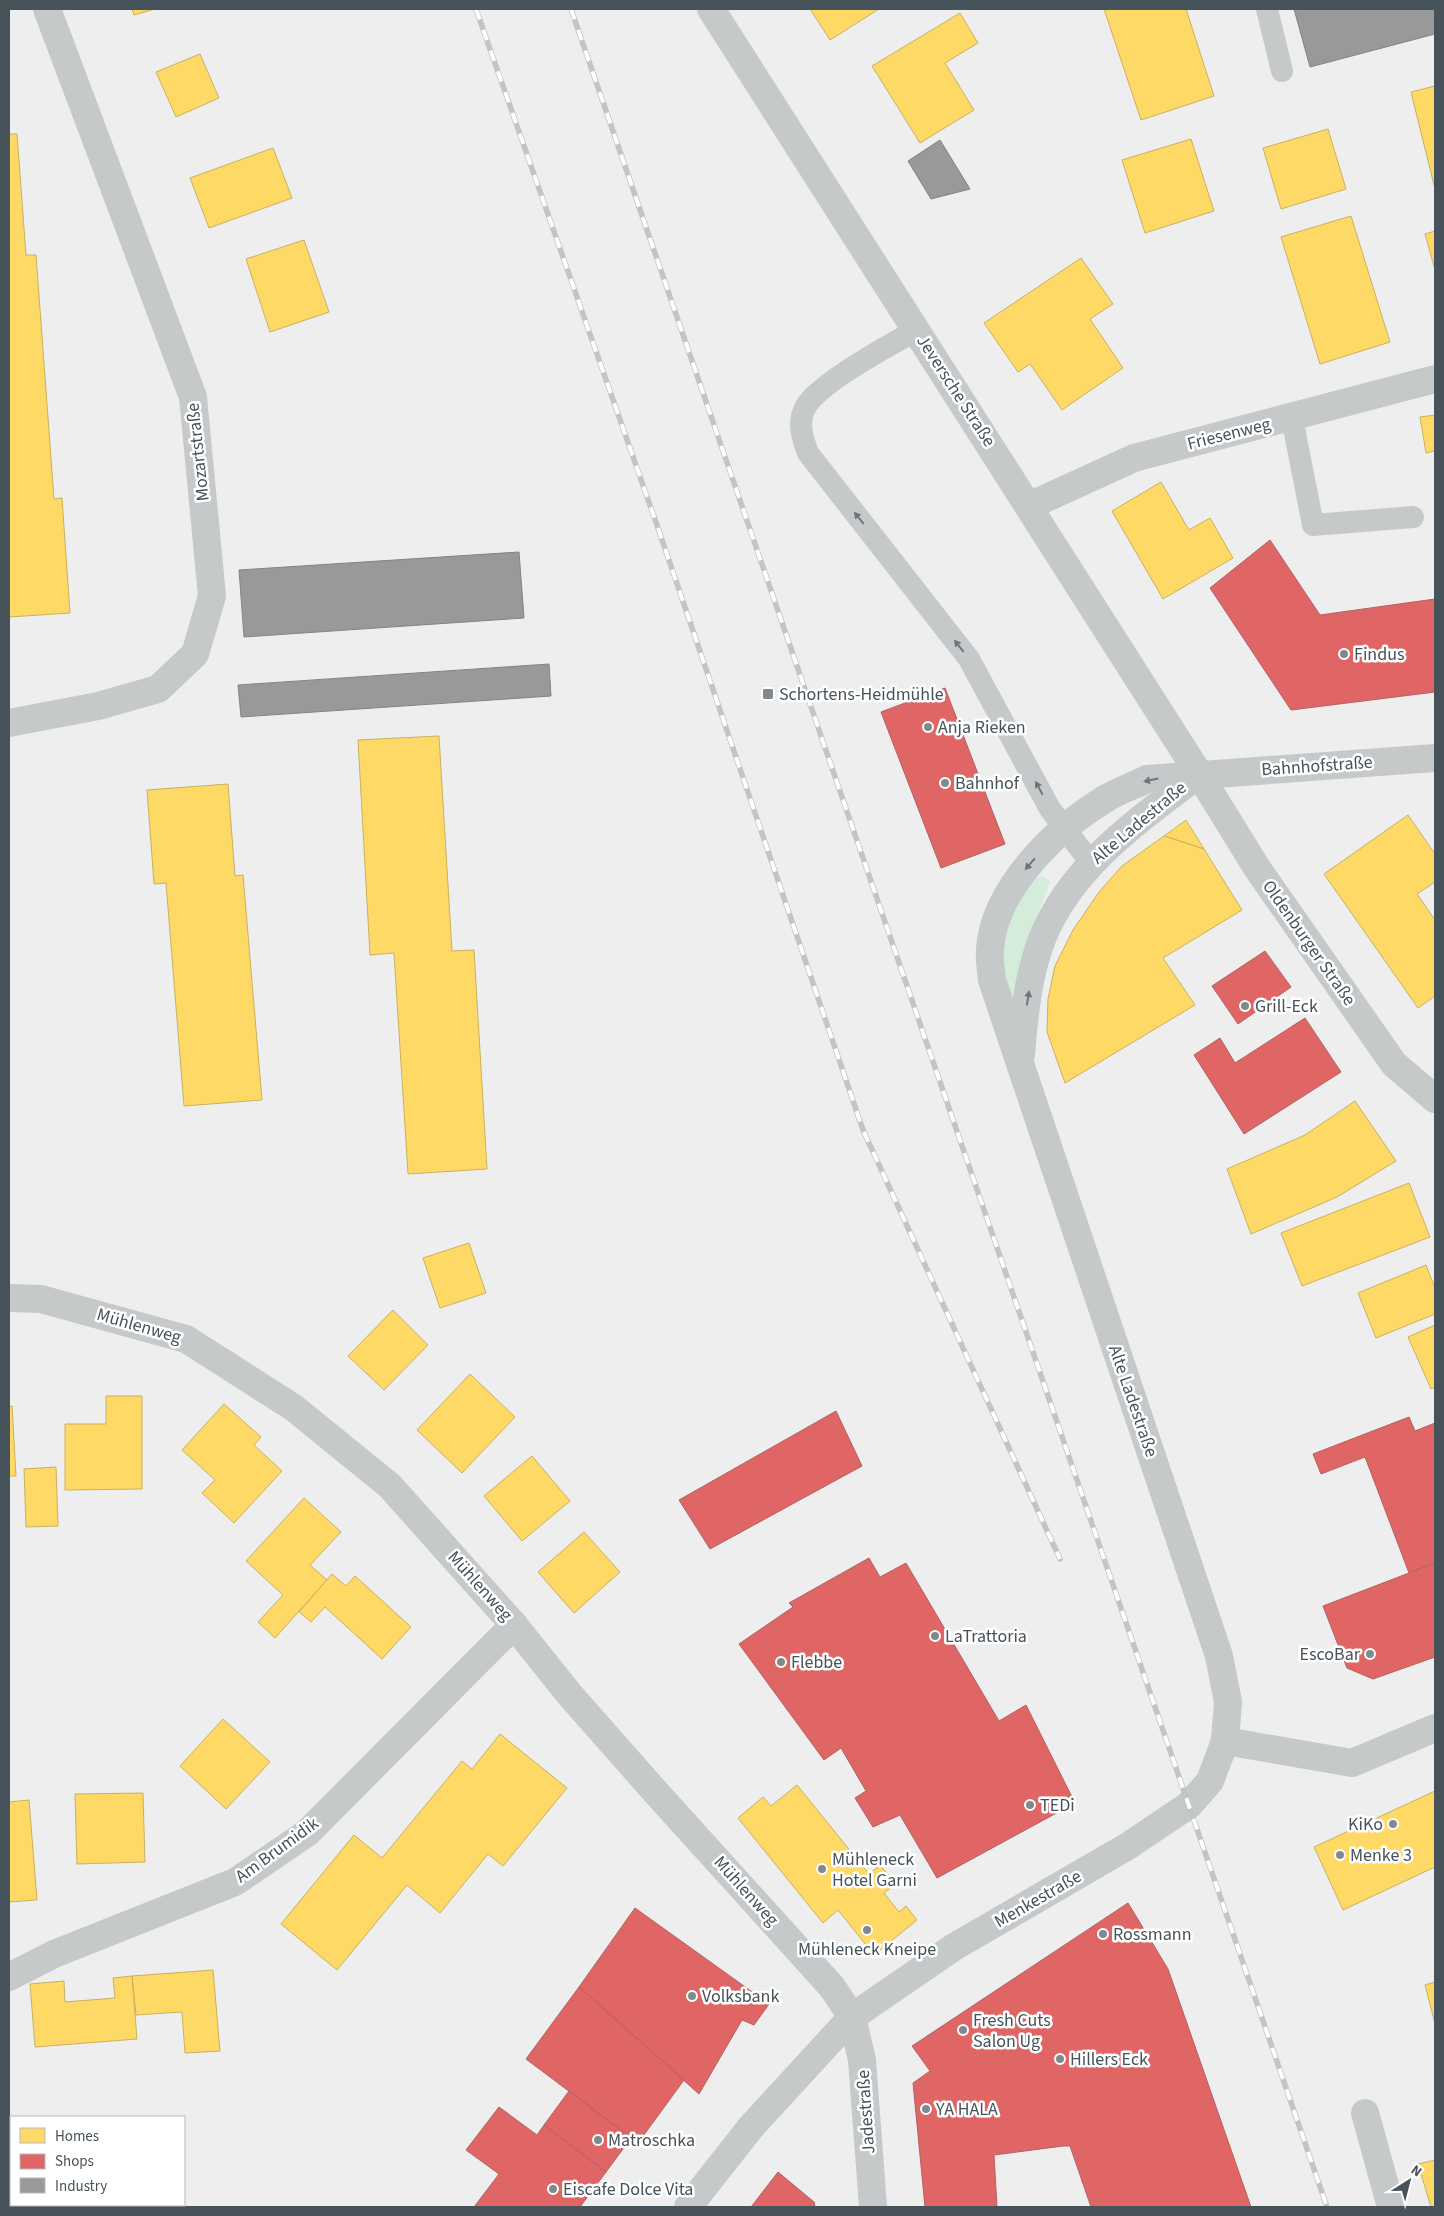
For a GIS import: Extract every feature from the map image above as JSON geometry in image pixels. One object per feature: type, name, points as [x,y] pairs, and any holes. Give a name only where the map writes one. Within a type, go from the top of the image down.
[{"type":"street","name":"Mozartstraße","points":[[9,723],[98,706],[158,689],[195,654],[212,596],[193,397],[48,9]]},
{"type":"street","name":"Jeversche Straße","points":[[711,9],[1199,774]]},
{"type":"street","name":"Friesenweg","points":[[1029,506],[1134,458],[1435,379]]},
{"type":"street","name":"Bahnhofstraße","points":[[1199,774],[1435,758]]},
{"type":"street","name":"Alte Ladestraße","points":[[1199,774],[1147,779],[1106,799],[1064,829],[1016,880],[999,912],[990,948],[992,980],[1219,1656],[1228,1702],[1225,1741]]},
{"type":"street","name":"Alte Ladestraße","points":[[1020,1064],[1030,980],[1042,940],[1061,902],[1091,863],[1123,832],[1199,774]]},
{"type":"street","name":"Oldenburger Straße","points":[[1199,774],[1257,868],[1394,1064],[1435,1099]]},
{"type":"street","name":"Mühlenweg","points":[[9,1298],[41,1299],[186,1339],[294,1408],[390,1486],[514,1625],[577,1702],[832,1987],[852,2017]]},
{"type":"street","name":"Am Brumidik","points":[[9,1977],[54,1954],[235,1882],[307,1833],[514,1625]]},
{"type":"street","points":[[1225,1741],[1352,1763],[1435,1728]]},
{"type":"street","name":"Menkestraße","points":[[688,2207],[751,2127],[852,2017],[954,1947],[1128,1846],[1189,1805],[1210,1781],[1225,1741]]},
{"type":"street","name":"Jadestraße","points":[[852,2017],[862,2060],[873,2207]]},
{"type":"street","points":[[1365,2114],[1391,2207]]},
{"type":"lane","points":[[1267,9],[1282,71]]},
{"type":"lane","points":[[917,330],[881,349],[830,383],[806,406],[799,430],[808,453],[969,659],[1050,809],[1091,863]]},
{"type":"lane","points":[[1292,418],[1313,524],[1413,517]]},
{"type":"green space","points":[[1043,875],[1050,882],[1023,952],[1013,997],[1007,996],[1000,953],[1008,919],[1033,880]]},
{"type":"building: Homes","points":[[132,9],[155,9],[134,15]]},
{"type":"building: Homes","points":[[810,9],[879,9],[830,40]]},
{"type":"building: Homes","points":[[1104,9],[1186,9],[1214,96],[1141,120]]},
{"type":"building: Homes","points":[[960,13],[978,43],[945,63],[974,110],[920,143],[872,66]]},
{"type":"building: Homes","points":[[200,54],[219,98],[176,117],[156,72]]},
{"type":"building: Homes","points":[[1435,86],[1435,189],[1411,92]]},
{"type":"building: Homes","points":[[1328,129],[1346,189],[1281,209],[1263,148]]},
{"type":"building: Homes","points":[[9,134],[17,134],[26,255],[36,255],[54,499],[62,498],[70,613],[9,617]]},
{"type":"building: Homes","points":[[1191,139],[1214,211],[1145,233],[1122,160]]},
{"type":"building: Homes","points":[[273,148],[292,198],[209,228],[190,178]]},
{"type":"building: Homes","points":[[1351,216],[1390,342],[1320,364],[1281,237]]},
{"type":"building: Homes","points":[[1435,231],[1435,270],[1425,234]]},
{"type":"building: Homes","points":[[304,240],[329,312],[270,332],[246,259]]},
{"type":"building: Homes","points":[[1081,258],[1113,304],[1090,319],[1123,368],[1062,410],[1030,364],[1018,372],[984,323]]},
{"type":"building: Homes","points":[[1435,415],[1435,451],[1426,453],[1420,417]]},
{"type":"building: Homes","points":[[1161,482],[1189,530],[1210,518],[1233,558],[1163,599],[1112,511]]},
{"type":"building: Homes","points":[[439,736],[452,951],[474,950],[487,1169],[408,1174],[394,953],[370,955],[358,740]]},
{"type":"building: Homes","points":[[228,784],[235,876],[243,875],[262,1100],[184,1106],[166,883],[154,884],[147,790]]},
{"type":"building: Homes","points":[[1408,815],[1435,854],[1435,882],[1417,894],[1435,920],[1435,996],[1418,1008],[1324,874]]},
{"type":"building: Homes","points":[[1186,820],[1204,849],[1164,836]]},
{"type":"building: Homes","points":[[1164,836],[1204,849],[1242,910],[1163,958],[1195,1005],[1065,1083],[1047,1032],[1048,999],[1055,966],[1073,930],[1099,892],[1122,866]]},
{"type":"building: Homes","points":[[1355,1101],[1396,1161],[1337,1197],[1251,1234],[1227,1169],[1305,1135]]},
{"type":"building: Homes","points":[[1409,1183],[1430,1237],[1302,1286],[1281,1233]]},
{"type":"building: Homes","points":[[469,1243],[486,1293],[440,1308],[423,1258]]},
{"type":"building: Homes","points":[[1426,1265],[1435,1288],[1435,1314],[1376,1338],[1358,1293]]},
{"type":"building: Homes","points":[[393,1310],[428,1345],[384,1390],[348,1356]]},
{"type":"building: Homes","points":[[1435,1325],[1435,1387],[1431,1389],[1408,1337]]},
{"type":"building: Homes","points":[[470,1374],[515,1417],[462,1473],[417,1430]]},
{"type":"building: Homes","points":[[106,1396],[142,1396],[142,1489],[65,1490],[65,1424],[106,1424]]},
{"type":"building: Homes","points":[[224,1404],[261,1437],[254,1445],[282,1471],[234,1523],[202,1493],[215,1480],[182,1450]]},
{"type":"building: Homes","points":[[12,1406],[16,1476],[9,1476],[9,1407]]},
{"type":"building: Homes","points":[[532,1456],[570,1501],[522,1541],[484,1496]]},
{"type":"building: Homes","points":[[56,1467],[58,1526],[26,1527],[24,1469]]},
{"type":"building: Homes","points":[[304,1498],[341,1532],[310,1565],[327,1580],[275,1638],[258,1622],[283,1595],[246,1561]]},
{"type":"building: Homes","points":[[584,1532],[620,1572],[574,1613],[538,1572]]},
{"type":"building: Homes","points":[[332,1574],[346,1586],[355,1576],[411,1627],[382,1659],[325,1607],[311,1622],[299,1612]]},
{"type":"building: Homes","points":[[223,1719],[270,1762],[226,1809],[180,1766]]},
{"type":"building: Homes","points":[[500,1734],[567,1788],[503,1866],[488,1854],[440,1913],[407,1885],[337,1970],[281,1924],[354,1835],[382,1858],[462,1761],[472,1769]]},
{"type":"building: Homes","name":"Mühleneck Hotel Garni","points":[[797,1785],[869,1874],[880,1865],[896,1884],[884,1893],[899,1912],[906,1906],[917,1920],[874,1955],[838,1910],[823,1923],[738,1818],[763,1797],[771,1806]]},
{"type":"building: Homes","points":[[1435,1791],[1435,1867],[1343,1910],[1314,1847]]},
{"type":"building: Homes","points":[[143,1793],[145,1862],[77,1864],[75,1794]]},
{"type":"building: Homes","points":[[29,1800],[37,1900],[9,1902],[9,1802]]},
{"type":"building: Homes","points":[[213,1970],[220,2051],[185,2053],[182,2012],[136,2015],[132,1976]]},
{"type":"building: Homes","points":[[132,1976],[137,2039],[35,2047],[30,1984],[64,1981],[65,2002],[115,1998],[113,1978]]},
{"type":"building: Homes","points":[[1435,1982],[1435,2024],[1425,1985]]},
{"type":"building: Homes","points":[[1435,2160],[1435,2207],[1431,2207],[1418,2164]]},
{"type":"building: Shops","name":"Findus","points":[[1270,540],[1320,615],[1435,599],[1435,692],[1291,710],[1210,588]]},
{"type":"building: Shops","name":"Bahnhof","points":[[945,688],[1005,844],[941,868],[881,712]]},
{"type":"building: Shops","name":"Grill-Eck","points":[[1265,951],[1291,987],[1238,1024],[1212,986]]},
{"type":"building: Shops","points":[[1305,1018],[1341,1072],[1244,1134],[1194,1055],[1220,1038],[1235,1063]]},
{"type":"building: Shops","points":[[836,1411],[862,1466],[710,1549],[679,1500]]},
{"type":"building: Shops","points":[[1409,1417],[1415,1431],[1435,1423],[1435,1563],[1409,1573],[1365,1457],[1321,1474],[1313,1454]]},
{"type":"building: Shops","points":[[869,1558],[880,1577],[906,1563],[999,1721],[1026,1705],[1075,1803],[937,1878],[900,1815],[873,1827],[855,1798],[866,1791],[841,1748],[824,1760],[739,1644],[793,1607],[789,1603]]},
{"type":"building: Shops","points":[[1435,1563],[1435,1657],[1373,1679],[1347,1668],[1323,1606]]},
{"type":"building: Shops","name":"Hillers Eck","points":[[1128,1903],[1168,1969],[1251,2207],[1091,2207],[1070,2146],[1063,2146],[994,2155],[997,2207],[925,2207],[913,2083],[930,2071],[912,2046]]},
{"type":"building: Shops","points":[[635,1908],[769,2004],[754,2025],[742,2020],[699,2094],[579,1987]]},
{"type":"building: Shops","points":[[579,1987],[684,2080],[638,2143],[526,2059]]},
{"type":"building: Shops","points":[[569,2091],[631,2138],[606,2172],[544,2125]]},
{"type":"building: Shops","points":[[499,2107],[537,2135],[544,2125],[606,2172],[580,2207],[474,2207],[499,2174],[466,2150]]},
{"type":"building: Shops","points":[[778,2172],[814,2202],[815,2207],[751,2207]]},
{"type":"building: Industry","points":[[1294,9],[1435,9],[1435,34],[1310,67]]},
{"type":"building: Industry","points":[[940,140],[970,189],[931,199],[908,161]]},
{"type":"building: Industry","points":[[519,552],[524,618],[244,637],[239,570]]},
{"type":"building: Industry","points":[[549,664],[551,696],[241,717],[238,685]]},
{"type":"railway","points":[[476,9],[658,528],[863,1130],[1060,1559]]},
{"type":"railway","points":[[571,9],[1327,2207]]},
{"type":"place","name":"Findus","points":[[1344,654]]},
{"type":"place","name":"Schortens-Heidmühle","points":[[768,694]]},
{"type":"place","name":"Anja Rieken","points":[[928,727]]},
{"type":"place","name":"Bahnhof","points":[[945,783]]},
{"type":"place","name":"Grill-Eck","points":[[1245,1006]]},
{"type":"place","name":"LaTrattoria","points":[[935,1636]]},
{"type":"place","name":"EscoBar","points":[[1370,1654]]},
{"type":"place","name":"Flebbe","points":[[781,1662]]},
{"type":"place","name":"TEDi","points":[[1030,1805]]},
{"type":"place","name":"KiKo","points":[[1393,1824]]},
{"type":"place","name":"Menke 3","points":[[1340,1855]]},
{"type":"place","name":"Mühleneck Hotel Garni","points":[[822,1869]]},
{"type":"place","name":"Mühleneck Kneipe","points":[[867,1930]]},
{"type":"place","name":"Rossmann","points":[[1103,1934]]},
{"type":"place","name":"Volksbank","points":[[692,1996]]},
{"type":"place","name":"Fresh Cuts Salon Ug","points":[[963,2030]]},
{"type":"place","name":"Hillers Eck","points":[[1060,2059]]},
{"type":"place","name":"YA HALA","points":[[926,2109]]},
{"type":"place","name":"Matroschka","points":[[598,2140]]},
{"type":"place","name":"Eiscafe Dolce Vita","points":[[553,2189]]}]
